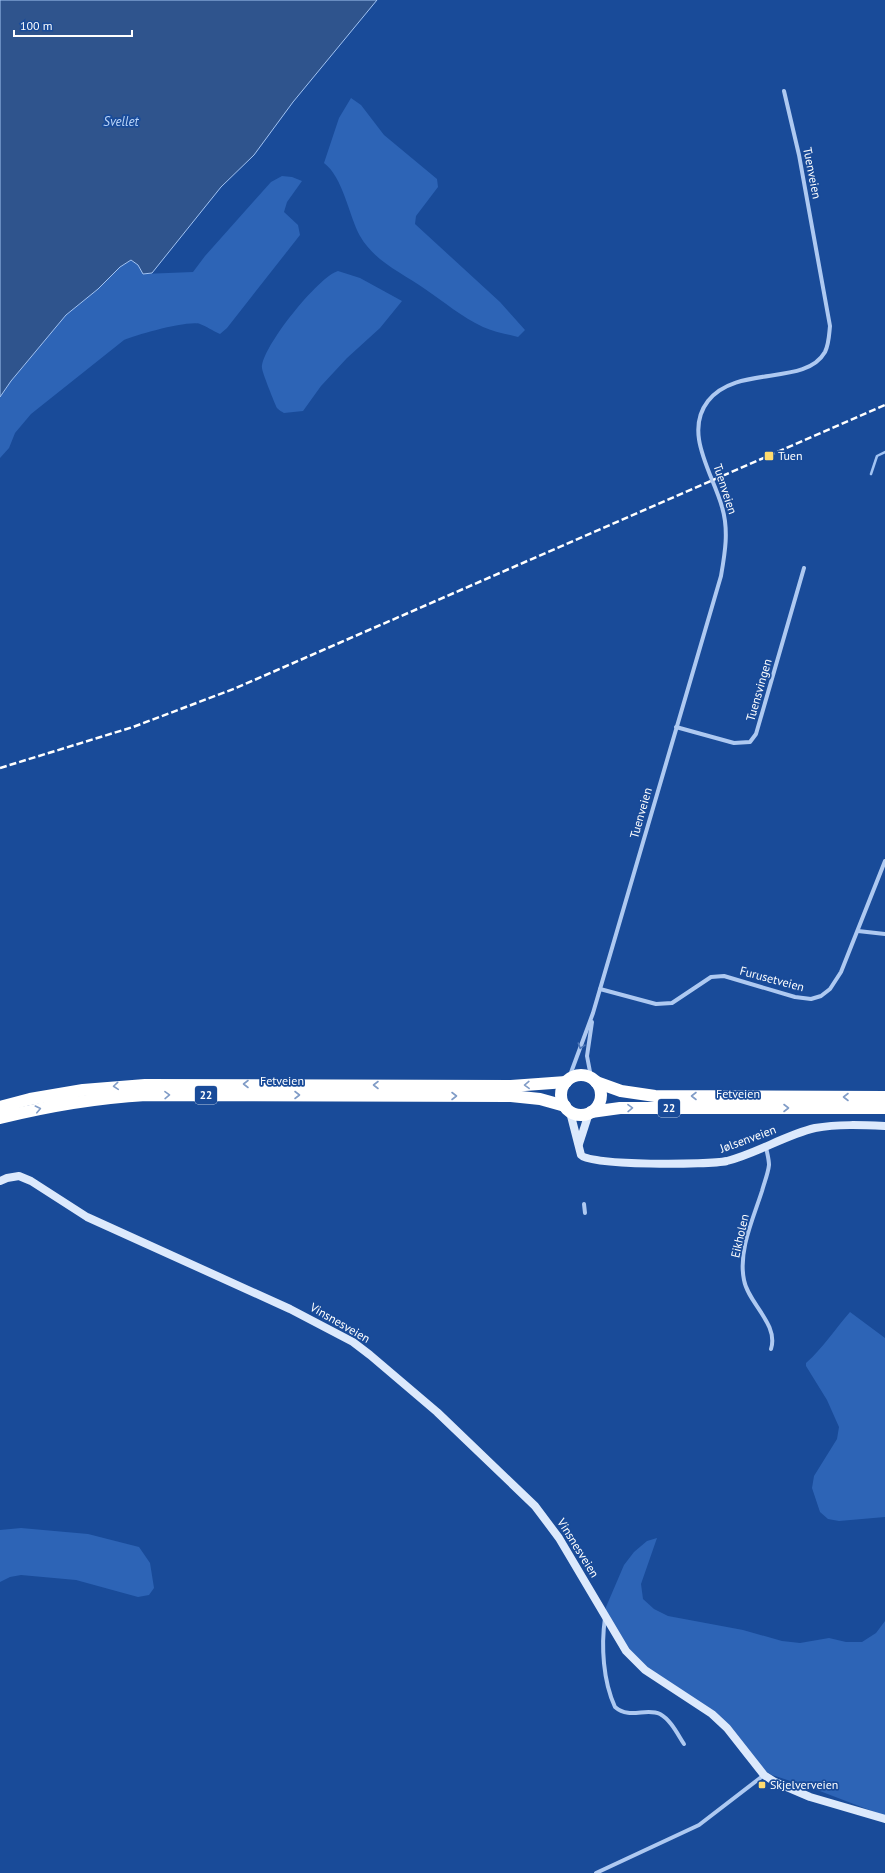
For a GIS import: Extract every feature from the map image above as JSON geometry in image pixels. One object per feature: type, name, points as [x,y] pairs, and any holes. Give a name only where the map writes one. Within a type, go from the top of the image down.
[{"type":"highway","name":"22","points":[[567,1080],[580,1075],[594,1080]]},
{"type":"highway","name":"Fetveien","points":[[0,1107],[83,1090],[145,1084],[511,1086],[567,1080]]},
{"type":"highway","points":[[567,1080],[561,1094],[568,1109]]},
{"type":"highway","name":"Fetveien","points":[[594,1080],[621,1091],[655,1096],[885,1097]]},
{"type":"highway","points":[[590,1112],[596,1108],[601,1098],[601,1092],[594,1080]]},
{"type":"highway","name":"Fetveien","points":[[0,1118],[72,1103],[152,1095],[511,1096],[540,1099],[568,1109]]},
{"type":"highway","name":"Fetveien","points":[[590,1112],[627,1108],[885,1108]]},
{"type":"highway","name":"22","points":[[568,1109],[579,1115],[590,1112]]},
{"type":"main road","name":"Jølsenveien","points":[[568,1109],[582,1157],[592,1160],[694,1164],[727,1161],[807,1130],[824,1127],[885,1126]]},
{"type":"main road","points":[[578,1146],[590,1112]]},
{"type":"main road","name":"Vinsnesveien","points":[[0,1181],[19,1176],[31,1180],[87,1217],[290,1308],[353,1342],[437,1412],[536,1506],[559,1538],[626,1651],[635,1661],[654,1677],[712,1714],[727,1728],[764,1775],[796,1792],[885,1819]]},
{"type":"street","name":"Tuenveien","points":[[567,1080],[593,1013],[721,576],[726,537],[723,507],[699,440],[699,421],[701,415],[709,400],[720,390],[730,384],[753,378],[798,371],[811,366],[818,361],[828,343],[830,326],[799,155],[784,91]]},
{"type":"street","name":"Tuensvingen","points":[[676,727],[734,743],[750,742],[756,734],[804,568]]},
{"type":"street","name":"Furusetveien","points":[[600,989],[656,1004],[672,1003],[711,977],[724,976],[794,997],[816,998],[830,989],[838,978],[885,861]]},
{"type":"street","points":[[858,930],[885,934]]},
{"type":"street","name":"Tuenveien","points":[[593,1013],[587,1056],[594,1080]]},
{"type":"street","name":"Eikholen","points":[[766,1147],[769,1168],[747,1239],[742,1270],[744,1282],[749,1295],[770,1328],[773,1340],[771,1348]]},
{"type":"street","points":[[584,1204],[585,1214]]},
{"type":"street","points":[[605,1616],[603,1642],[606,1674],[614,1707],[625,1713],[652,1712],[661,1714],[684,1744]]},
{"type":"street","points":[[596,1873],[700,1825],[764,1775]]},
{"type":"shaded area","points":[[351,98],[361,105],[384,135],[437,179],[438,187],[416,216],[415,224],[500,302],[525,330],[518,337],[487,329],[468,319],[389,266],[366,245],[356,228],[341,187],[331,169],[324,163],[339,118]]},
{"type":"shaded area","points":[[282,176],[292,177],[302,181],[287,202],[284,212],[298,225],[300,235],[227,328],[220,334],[200,324],[185,324],[124,340],[31,414],[15,433],[9,448],[0,458],[0,397],[11,381],[66,315],[98,289],[120,267],[131,260],[138,265],[143,274],[193,272],[205,256],[271,182]]},
{"type":"shaded area","points":[[338,271],[360,278],[402,301],[380,328],[347,358],[321,386],[303,411],[284,413],[277,408],[266,381],[262,368],[264,358],[292,314],[318,285]]},
{"type":"shaded area","points":[[850,1312],[885,1338],[885,1517],[839,1521],[828,1519],[820,1512],[812,1488],[814,1476],[837,1439],[839,1427],[827,1400],[806,1366],[806,1363]]},
{"type":"shaded area","points":[[21,1528],[88,1534],[139,1547],[150,1563],[154,1588],[149,1595],[138,1597],[76,1580],[21,1575],[10,1577],[0,1582],[0,1530]]},
{"type":"shaded area","points":[[657,1538],[641,1584],[643,1599],[654,1609],[668,1616],[743,1630],[782,1641],[800,1643],[829,1638],[846,1642],[862,1642],[876,1633],[885,1621],[885,1816],[812,1788],[772,1775],[746,1759],[713,1714],[652,1674],[631,1654],[605,1616],[606,1607],[624,1565],[634,1552],[647,1541]]},
{"type":"water","name":"Svellet","points":[[0,0],[377,0],[293,102],[254,155],[221,187],[152,273],[143,274],[138,265],[131,260],[120,267],[98,289],[66,315],[11,381],[0,397]]},
{"type":"waterway","points":[[871,474],[877,456],[885,452]]},
{"type":"railway","points":[[0,768],[133,727],[236,688],[885,405]]},
{"type":"place","name":"Tuen","points":[[769,456]]},
{"type":"place","name":"Skjelverveien","points":[[762,1785]]}]
